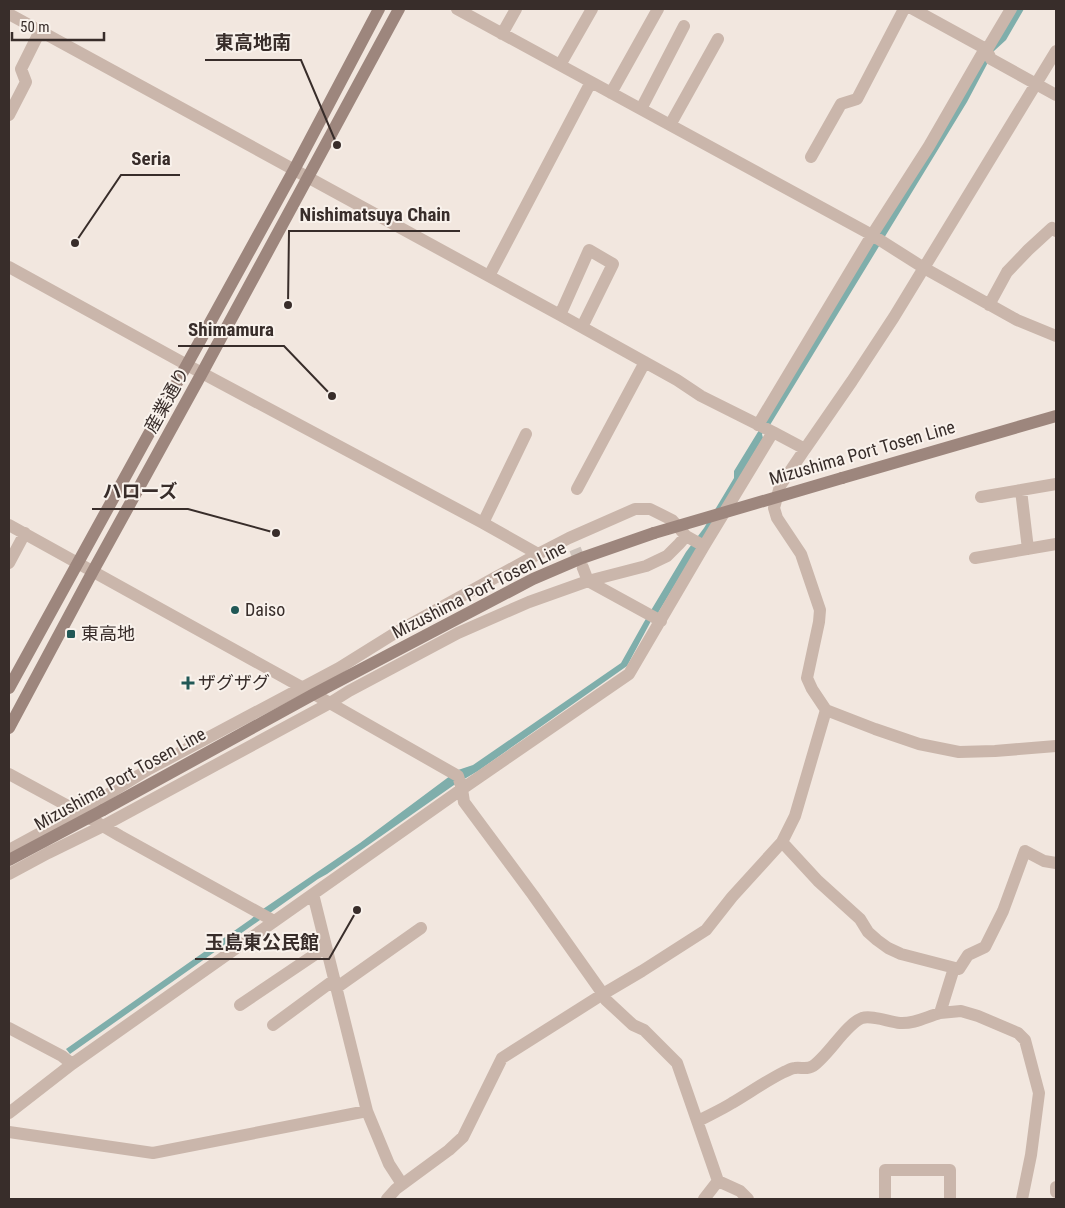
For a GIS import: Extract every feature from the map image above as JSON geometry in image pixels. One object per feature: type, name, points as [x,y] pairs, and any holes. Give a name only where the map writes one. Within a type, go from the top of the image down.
[{"type":"street","name":"産業通り","points":[[9,688],[294,170],[379,9]]},
{"type":"street","name":"産業通り","points":[[9,728],[399,9]]},
{"type":"street","points":[[457,9],[872,235],[924,268],[1017,320],[1056,336]]},
{"type":"street","points":[[502,34],[516,9]]},
{"type":"street","points":[[560,65],[592,9]]},
{"type":"street","points":[[611,93],[658,9]]},
{"type":"street","points":[[811,157],[841,104],[857,99],[904,9]]},
{"type":"street","points":[[913,9],[986,49],[992,59],[1056,95]]},
{"type":"street","points":[[758,425],[872,235],[929,146],[982,54],[990,46],[1010,9]]},
{"type":"street","points":[[9,14],[582,327],[678,380],[701,396],[805,449]]},
{"type":"street","points":[[641,109],[684,26]]},
{"type":"street","points":[[9,115],[26,82],[21,69],[40,31]]},
{"type":"street","points":[[670,125],[718,39]]},
{"type":"street","points":[[1056,51],[924,268],[852,381],[780,486],[774,508],[777,518],[801,554],[820,610],[807,678],[826,710],[919,744],[959,752],[1056,746]]},
{"type":"street","points":[[489,276],[591,82]]},
{"type":"street","points":[[990,305],[1007,272],[1052,228],[1056,231]]},
{"type":"street","points":[[560,315],[589,250],[613,264],[582,327]]},
{"type":"street","points":[[9,267],[187,366],[538,554]]},
{"type":"street","points":[[577,489],[645,362]]},
{"type":"street","name":"Mizushima Port Tosen Line","points":[[9,860],[314,694],[533,579],[582,558],[654,533],[1056,416]]},
{"type":"street","points":[[9,1113],[72,1064],[462,789],[629,674],[773,432]]},
{"type":"street","points":[[483,523],[526,434]]},
{"type":"street","points":[[981,497],[1056,484]]},
{"type":"street","points":[[1021,490],[1028,549]]},
{"type":"street","points":[[9,850],[79,812],[149,769],[339,668],[400,630],[538,554],[572,544],[635,509],[650,509],[672,520],[686,536],[704,546]]},
{"type":"street","points":[[9,525],[458,776],[464,802],[533,895],[606,1000],[634,1026],[644,1030],[677,1064],[718,1181],[740,1191],[748,1199]]},
{"type":"street","points":[[9,563],[25,533]]},
{"type":"street","points":[[9,874],[103,826],[330,703],[349,690],[458,633],[529,602],[588,581],[646,566],[667,556],[686,536]]},
{"type":"street","points":[[975,558],[1056,544]]},
{"type":"street","points":[[583,568],[588,581],[661,621]]},
{"type":"street","points":[[386,1199],[396,1188],[449,1150],[463,1137],[502,1058],[706,930],[732,897],[782,842],[795,816],[826,710]]},
{"type":"street","points":[[9,774],[274,921]]},
{"type":"street","points":[[782,842],[818,881],[860,920],[876,940],[901,954],[959,969],[968,955],[985,947],[1003,911],[1025,851],[1044,861],[1056,863]]},
{"type":"street","points":[[313,894],[367,1111],[389,1164],[402,1184]]},
{"type":"street","points":[[273,1025],[421,928]]},
{"type":"street","points":[[240,1005],[326,947]]},
{"type":"street","points":[[940,1013],[954,968]]},
{"type":"street","points":[[698,1121],[729,1105],[785,1071],[795,1068],[811,1068],[820,1061],[855,1022],[863,1018],[901,1023],[920,1021],[940,1013],[961,1011],[1018,1033],[1025,1040],[1039,1093],[1031,1155],[1022,1199]]},
{"type":"street","points":[[9,1028],[62,1056],[72,1064]]},
{"type":"street","points":[[9,1132],[153,1153],[367,1111]]},
{"type":"street","points":[[885,1199],[885,1170],[950,1170],[950,1199]]},
{"type":"street","points":[[704,1199],[718,1181]]},
{"type":"street","points":[[1056,1187],[1056,1192]]},
{"type":"water","points":[[1016,9],[1024,9],[1006,40],[994,51],[967,102],[770,425],[762,434],[763,438],[658,613],[651,621],[627,666],[478,771],[454,785],[318,879],[70,1054],[66,1049],[263,909],[360,843],[458,770],[473,765],[621,663],[686,552],[704,528],[734,478],[734,471]]},
{"type":"tunnel","points":[[575,549],[583,568]]},
{"type":"place","name":"東高地南","points":[[337,145]]},
{"type":"place","name":"Seria","points":[[75,243]]},
{"type":"place","name":"Nishimatsuya Chain","points":[[288,305]]},
{"type":"place","name":"Shimamura","points":[[332,396]]},
{"type":"place","name":"ハローズ","points":[[276,533]]},
{"type":"place","name":"Daiso","points":[[235,610]]},
{"type":"place","name":"東高地","points":[[71,634]]},
{"type":"place","name":"ザグザグ","points":[[188,683]]},
{"type":"place","name":"玉島東公民館","points":[[357,910]]}]
